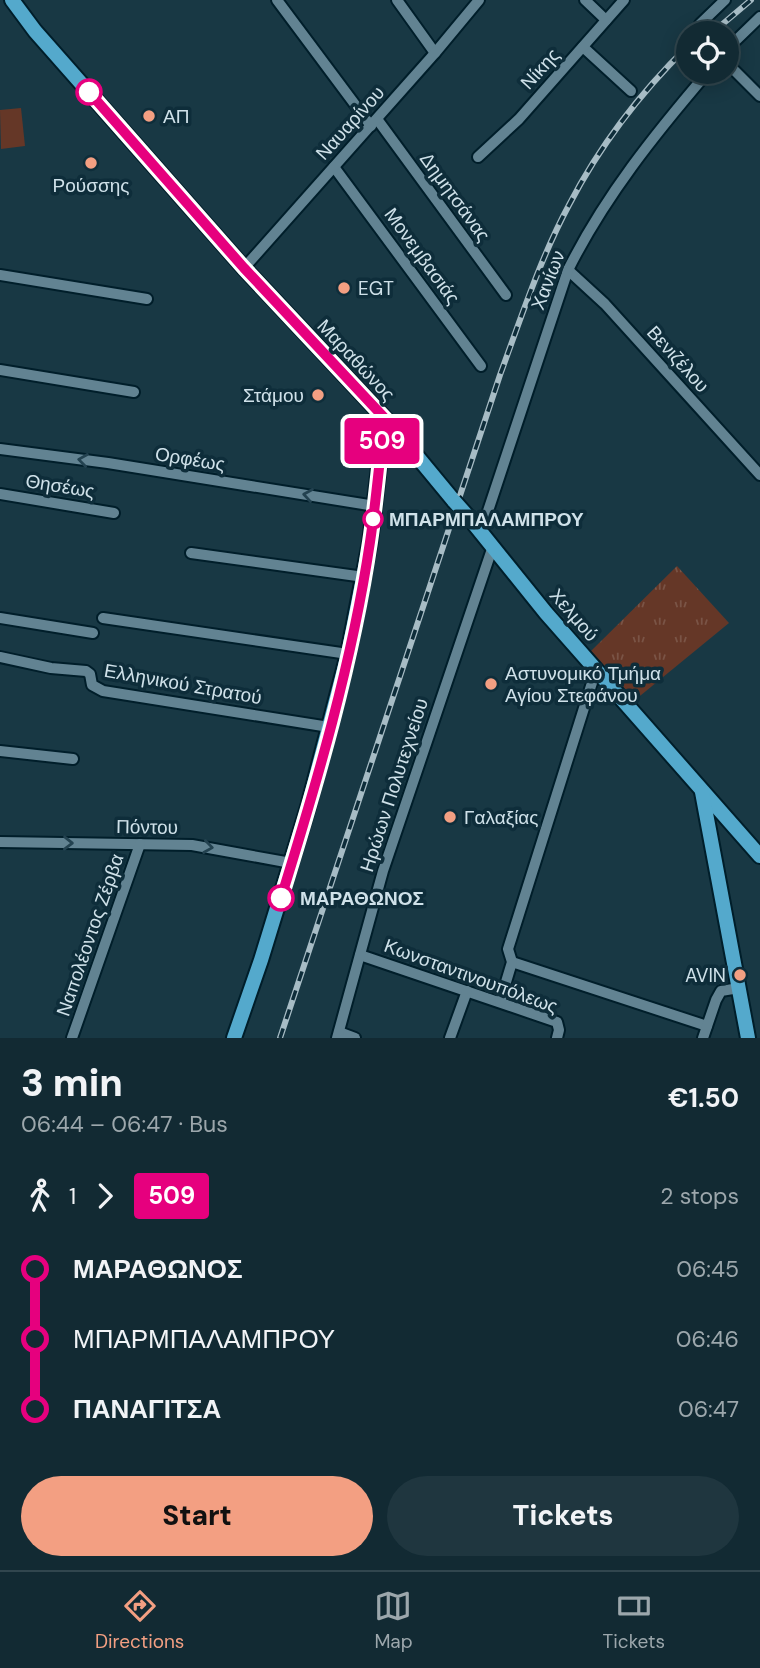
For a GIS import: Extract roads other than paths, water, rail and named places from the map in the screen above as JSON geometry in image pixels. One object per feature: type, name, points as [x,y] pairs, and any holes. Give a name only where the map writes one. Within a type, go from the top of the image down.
[{"type":"main road","name":"Μαραθώνος","points":[[12,0],[35,31],[244,268],[392,426],[387,430],[382,442],[364,577],[348,654],[291,863],[234,1038]]},
{"type":"main road","name":"Χελμού","points":[[392,426],[546,612],[760,856]]},
{"type":"main road","points":[[702,791],[748,1038]]},
{"type":"street","name":"Δημητσάνας","points":[[277,0],[506,295]]},
{"type":"street","points":[[397,0],[435,53]]},
{"type":"street","name":"Ναυαρίνου","points":[[244,268],[480,0]]},
{"type":"street","points":[[585,0],[606,20]]},
{"type":"street","name":"Νίκης","points":[[478,157],[519,119],[624,0]]},
{"type":"street","points":[[703,21],[725,0]]},
{"type":"street","points":[[739,37],[760,17]]},
{"type":"street","points":[[583,47],[631,91]]},
{"type":"street","points":[[739,75],[760,96]]},
{"type":"street","name":"Χανίων","points":[[481,532],[568,270],[583,239],[620,180],[698,84]]},
{"type":"street","name":"Μονεμβασιάς","points":[[334,167],[481,366]]},
{"type":"street","name":"Βενιζέλου","points":[[568,270],[605,304],[760,474]]},
{"type":"street","points":[[0,275],[147,299]]},
{"type":"street","points":[[0,370],[134,392]]},
{"type":"street","name":"Ορφέως","points":[[0,449],[108,463],[375,506]]},
{"type":"street","name":"Θησέως","points":[[0,494],[114,513]]},
{"type":"street","name":"Ηρώων Πολυτεχνείου","points":[[338,1035],[383,871],[493,546]]},
{"type":"street","points":[[191,553],[364,577]]},
{"type":"street","points":[[0,618],[93,633]]},
{"type":"street","points":[[103,618],[348,654]]},
{"type":"street","name":"Ελληνικού Στρατού","points":[[0,657],[51,668],[86,671],[90,674],[92,685],[103,691],[329,727]]},
{"type":"street","points":[[500,1002],[512,962],[508,949],[596,670]]},
{"type":"street","points":[[0,751],[73,759]]},
{"type":"street","name":"Πόντου","points":[[0,842],[192,845],[291,863]]},
{"type":"street","name":"Ναπολέοντος Ζέρβα","points":[[72,1038],[140,844]]},
{"type":"street","name":"Κωνσταντινουπόλεως","points":[[360,955],[557,1022],[557,1038]]},
{"type":"street","points":[[512,962],[707,1026]]},
{"type":"street","points":[[703,1038],[721,991],[738,988]]},
{"type":"street","points":[[450,1038],[467,991]]},
{"type":"street","points":[[338,1035],[355,1038]]},
{"type":"railway","points":[[726,21],[751,0]]},
{"type":"railway","points":[[280,1038],[500,375],[540,267],[569,205],[607,141],[676,59]]},
{"type":"place","name":"ΑΠ","points":[[149,116]]},
{"type":"place","name":"Ρούσσης","points":[[91,163]]},
{"type":"place","name":"EGT","points":[[344,288]]},
{"type":"place","name":"Στάμου","points":[[318,395]]},
{"type":"place","name":"ΜΠΑΡΜΠΑΛΑΜΠΡΟΥ","points":[[373,519]]},
{"type":"place","name":"Αστυνομικό Τμήμα Αγίου Στεφάνου","points":[[491,684]]},
{"type":"place","name":"Γαλαξίας","points":[[450,817]]},
{"type":"place","name":"ΜΑΡΑΘΩΝΟΣ","points":[[281,898]]},
{"type":"place","name":"AVIN","points":[[740,975]]}]
